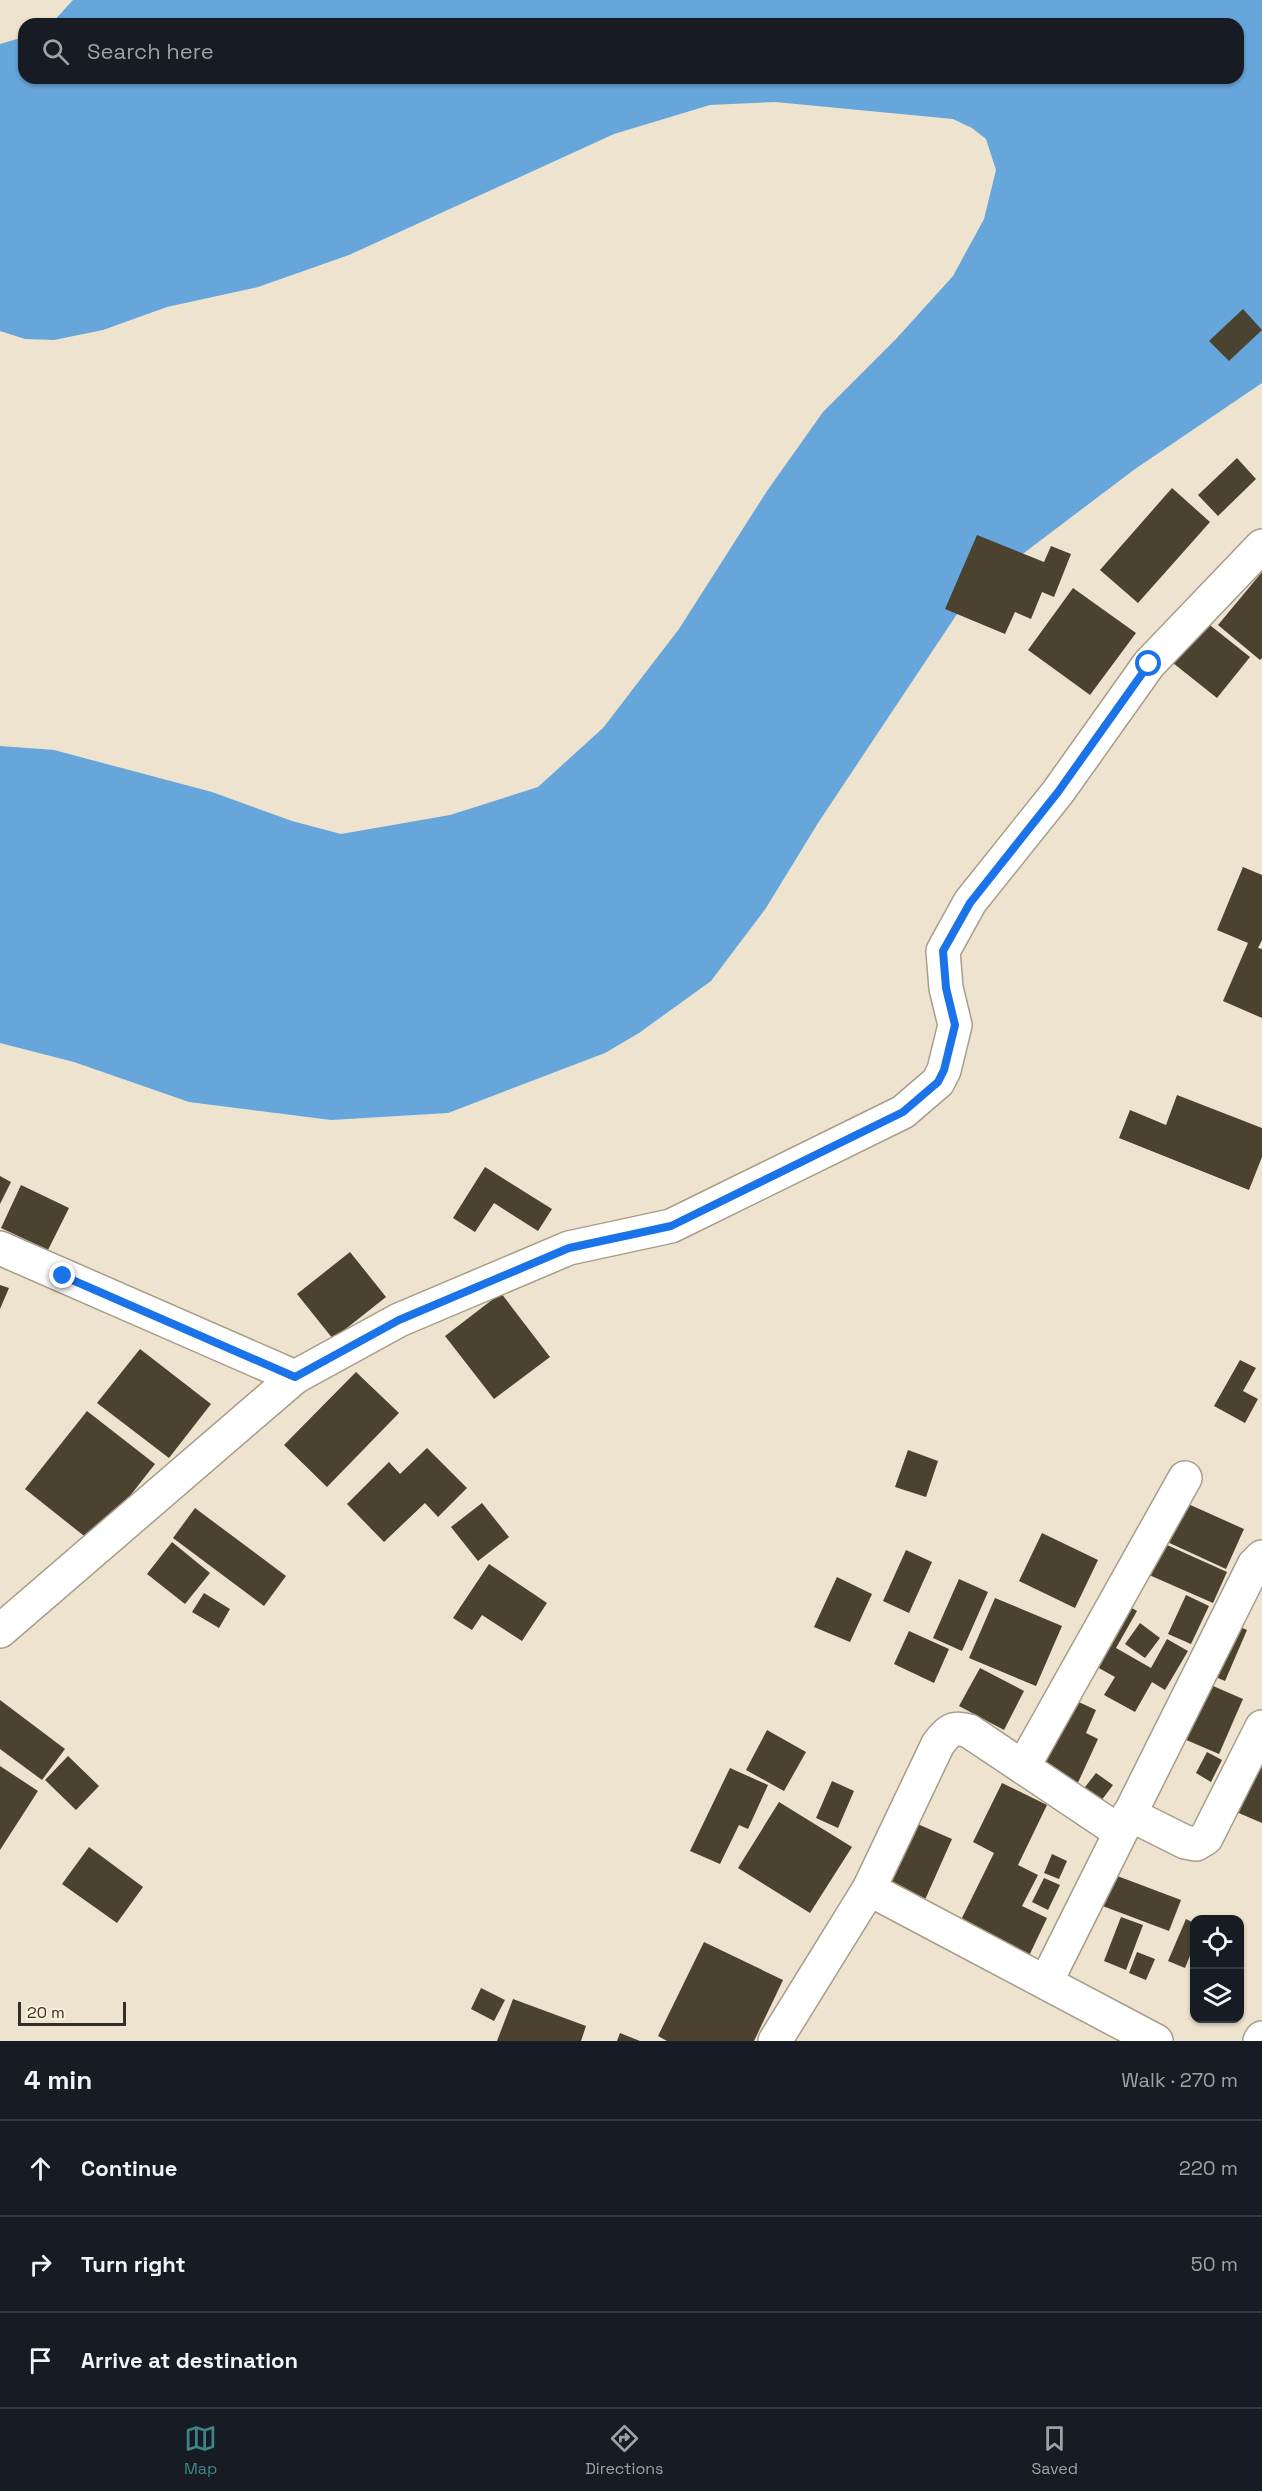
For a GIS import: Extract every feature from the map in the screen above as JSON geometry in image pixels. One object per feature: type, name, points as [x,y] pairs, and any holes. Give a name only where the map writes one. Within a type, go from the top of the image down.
[{"type":"street","points":[[0,1631],[295,1377],[399,1320],[569,1248],[671,1226],[903,1112],[938,1082],[944,1070],[955,1025],[946,988],[943,951],[960,919],[970,903],[1058,792],[1149,664],[1262,546]]},
{"type":"street","points":[[0,1248],[295,1377]]},
{"type":"street","points":[[1023,1767],[1185,1478]]},
{"type":"street","points":[[1046,1983],[1254,1565],[1262,1557]]},
{"type":"street","points":[[775,2041],[869,1889],[938,1744],[947,1732],[957,1727],[969,1731],[1023,1767],[1125,1823],[1196,1844],[1206,1839],[1262,1727]]},
{"type":"street","points":[[869,1889],[1156,2041]]},
{"type":"water","points":[[73,0],[1262,0],[1262,383],[1135,469],[971,593],[818,823],[766,908],[711,981],[639,1033],[605,1053],[448,1113],[331,1120],[189,1102],[74,1062],[0,1043],[0,746],[54,750],[212,792],[292,821],[341,834],[450,815],[538,787],[603,728],[679,629],[767,491],[823,412],[896,339],[953,276],[984,219],[996,170],[986,139],[972,128],[953,119],[775,102],[710,105],[614,134],[349,255],[258,287],[167,307],[103,330],[54,340],[25,339],[0,331],[0,44],[18,39],[18,84],[1244,84],[1244,18],[56,18]]},
{"type":"building","points":[[1243,309],[1262,330],[1229,361],[1209,341]]},
{"type":"building","points":[[1237,458],[1256,479],[1218,516],[1198,495]]},
{"type":"building","points":[[1172,488],[1210,522],[1138,603],[1100,570]]},
{"type":"building","points":[[977,535],[1044,562],[1051,546],[1071,554],[1054,597],[1042,592],[1031,619],[1015,612],[1005,634],[945,609]]},
{"type":"building","points":[[1262,572],[1262,658],[1260,660],[1218,625]]},
{"type":"building","points":[[1073,588],[1136,633],[1090,695],[1028,650]]},
{"type":"building","points":[[1201,618],[1250,657],[1217,698],[1168,659]]},
{"type":"building","points":[[1243,867],[1262,875],[1262,940],[1258,948],[1262,949],[1262,1018],[1223,1001],[1248,943],[1217,930]]},
{"type":"building","points":[[1177,1095],[1262,1128],[1262,1157],[1249,1190],[1119,1138],[1130,1110],[1166,1125]]},
{"type":"building","points":[[485,1167],[552,1209],[538,1231],[494,1203],[475,1232],[453,1218]]},
{"type":"building","points":[[0,1176],[11,1182],[0,1204]]},
{"type":"building","points":[[21,1185],[69,1208],[48,1250],[1,1228]]},
{"type":"building","points":[[350,1252],[386,1297],[333,1339],[297,1294]]},
{"type":"building","points":[[0,1285],[9,1288],[0,1309]]},
{"type":"building","points":[[501,1293],[550,1357],[494,1399],[445,1336]]},
{"type":"building","points":[[140,1349],[211,1404],[169,1458],[97,1403]]},
{"type":"building","points":[[1240,1360],[1256,1368],[1243,1391],[1258,1399],[1245,1423],[1214,1406]]},
{"type":"building","points":[[356,1372],[399,1413],[327,1487],[284,1445]]},
{"type":"building","points":[[87,1411],[155,1464],[93,1543],[25,1489]]},
{"type":"building","points":[[427,1448],[467,1488],[438,1517],[425,1503],[384,1542],[347,1504],[389,1462],[400,1474]]},
{"type":"building","points":[[908,1450],[938,1461],[926,1497],[895,1487]]},
{"type":"building","points":[[1168,1495],[1244,1529],[1226,1569],[1150,1534]]},
{"type":"building","points":[[482,1503],[509,1537],[478,1561],[451,1527]]},
{"type":"building","points":[[195,1508],[286,1576],[264,1606],[173,1538]]},
{"type":"building","points":[[1042,1533],[1098,1560],[1075,1608],[1019,1581]]},
{"type":"building","points":[[1145,1535],[1227,1572],[1213,1603],[1131,1567]]},
{"type":"building","points":[[172,1542],[210,1573],[185,1604],[147,1574]]},
{"type":"building","points":[[906,1550],[932,1562],[909,1613],[883,1601]]},
{"type":"building","points":[[489,1564],[547,1603],[522,1641],[482,1615],[472,1630],[453,1618]]},
{"type":"building","points":[[837,1577],[872,1594],[850,1642],[814,1627]]},
{"type":"building","points":[[959,1579],[988,1592],[962,1651],[933,1638]]},
{"type":"building","points":[[204,1593],[230,1609],[219,1628],[192,1612]]},
{"type":"building","points":[[1186,1595],[1209,1606],[1191,1644],[1168,1634]]},
{"type":"building","points":[[1113,1597],[1137,1611],[1116,1648],[1151,1668],[1167,1639],[1188,1651],[1165,1690],[1152,1682],[1135,1712],[1104,1695],[1115,1677],[1079,1657]]},
{"type":"building","points":[[995,1598],[1062,1626],[1036,1686],[969,1658]]},
{"type":"building","points":[[1222,1619],[1247,1630],[1225,1681],[1199,1670]]},
{"type":"building","points":[[1140,1623],[1160,1638],[1145,1658],[1125,1644]]},
{"type":"building","points":[[909,1631],[949,1649],[934,1683],[894,1664]]},
{"type":"building","points":[[980,1668],[1024,1691],[1004,1730],[959,1706]]},
{"type":"building","points":[[1190,1676],[1243,1699],[1219,1754],[1163,1730]]},
{"type":"building","points":[[1057,1692],[1096,1710],[1086,1733],[1098,1739],[1076,1787],[1026,1764]]},
{"type":"building","points":[[0,1700],[65,1749],[42,1780],[0,1749]]},
{"type":"building","points":[[1262,1710],[1262,1823],[1220,1805]]},
{"type":"building","points":[[767,1730],[806,1752],[784,1791],[746,1770]]},
{"type":"building","points":[[1207,1752],[1222,1760],[1211,1782],[1196,1773]]},
{"type":"building","points":[[68,1756],[99,1786],[76,1810],[45,1780]]},
{"type":"building","points":[[0,1766],[38,1791],[0,1850]]},
{"type":"building","points":[[730,1768],[768,1785],[748,1829],[739,1825],[720,1864],[690,1851]]},
{"type":"building","points":[[1096,1773],[1113,1785],[1095,1809],[1078,1796]]},
{"type":"building","points":[[832,1781],[854,1791],[838,1828],[816,1818]]},
{"type":"building","points":[[1002,1783],[1047,1805],[1018,1865],[1038,1875],[1022,1906],[1047,1918],[1028,1958],[959,1924],[994,1853],[973,1842]]},
{"type":"building","points":[[779,1802],[852,1847],[810,1913],[738,1868]]},
{"type":"building","points":[[906,1819],[952,1839],[924,1902],[878,1882]]},
{"type":"building","points":[[89,1847],[143,1887],[117,1923],[62,1884]]},
{"type":"building","points":[[1052,1854],[1067,1861],[1059,1879],[1044,1873]]},
{"type":"building","points":[[1112,1874],[1181,1900],[1169,1931],[1100,1905]]},
{"type":"building","points":[[1044,1878],[1060,1885],[1048,1910],[1032,1902]]},
{"type":"building","points":[[1121,1917],[1143,1925],[1126,1970],[1104,1961]]},
{"type":"building","points":[[1186,1919],[1190,1921],[1190,1956],[1185,1968],[1168,1961]]},
{"type":"building","points":[[704,1942],[783,1980],[754,2041],[667,2041],[658,2036]]},
{"type":"building","points":[[1137,1952],[1155,1959],[1146,1980],[1129,1973]]},
{"type":"building","points":[[481,1988],[505,2000],[494,2021],[471,2009]]},
{"type":"building","points":[[513,1999],[586,2026],[581,2041],[497,2041]]},
{"type":"building","points":[[620,2033],[640,2041],[617,2041]]},
{"type":"route","points":[[63,1276],[295,1377],[399,1320],[569,1248],[671,1226],[903,1112],[938,1082],[944,1070],[955,1025],[946,988],[943,951],[960,919],[970,903],[1058,792],[1149,664]]}]
